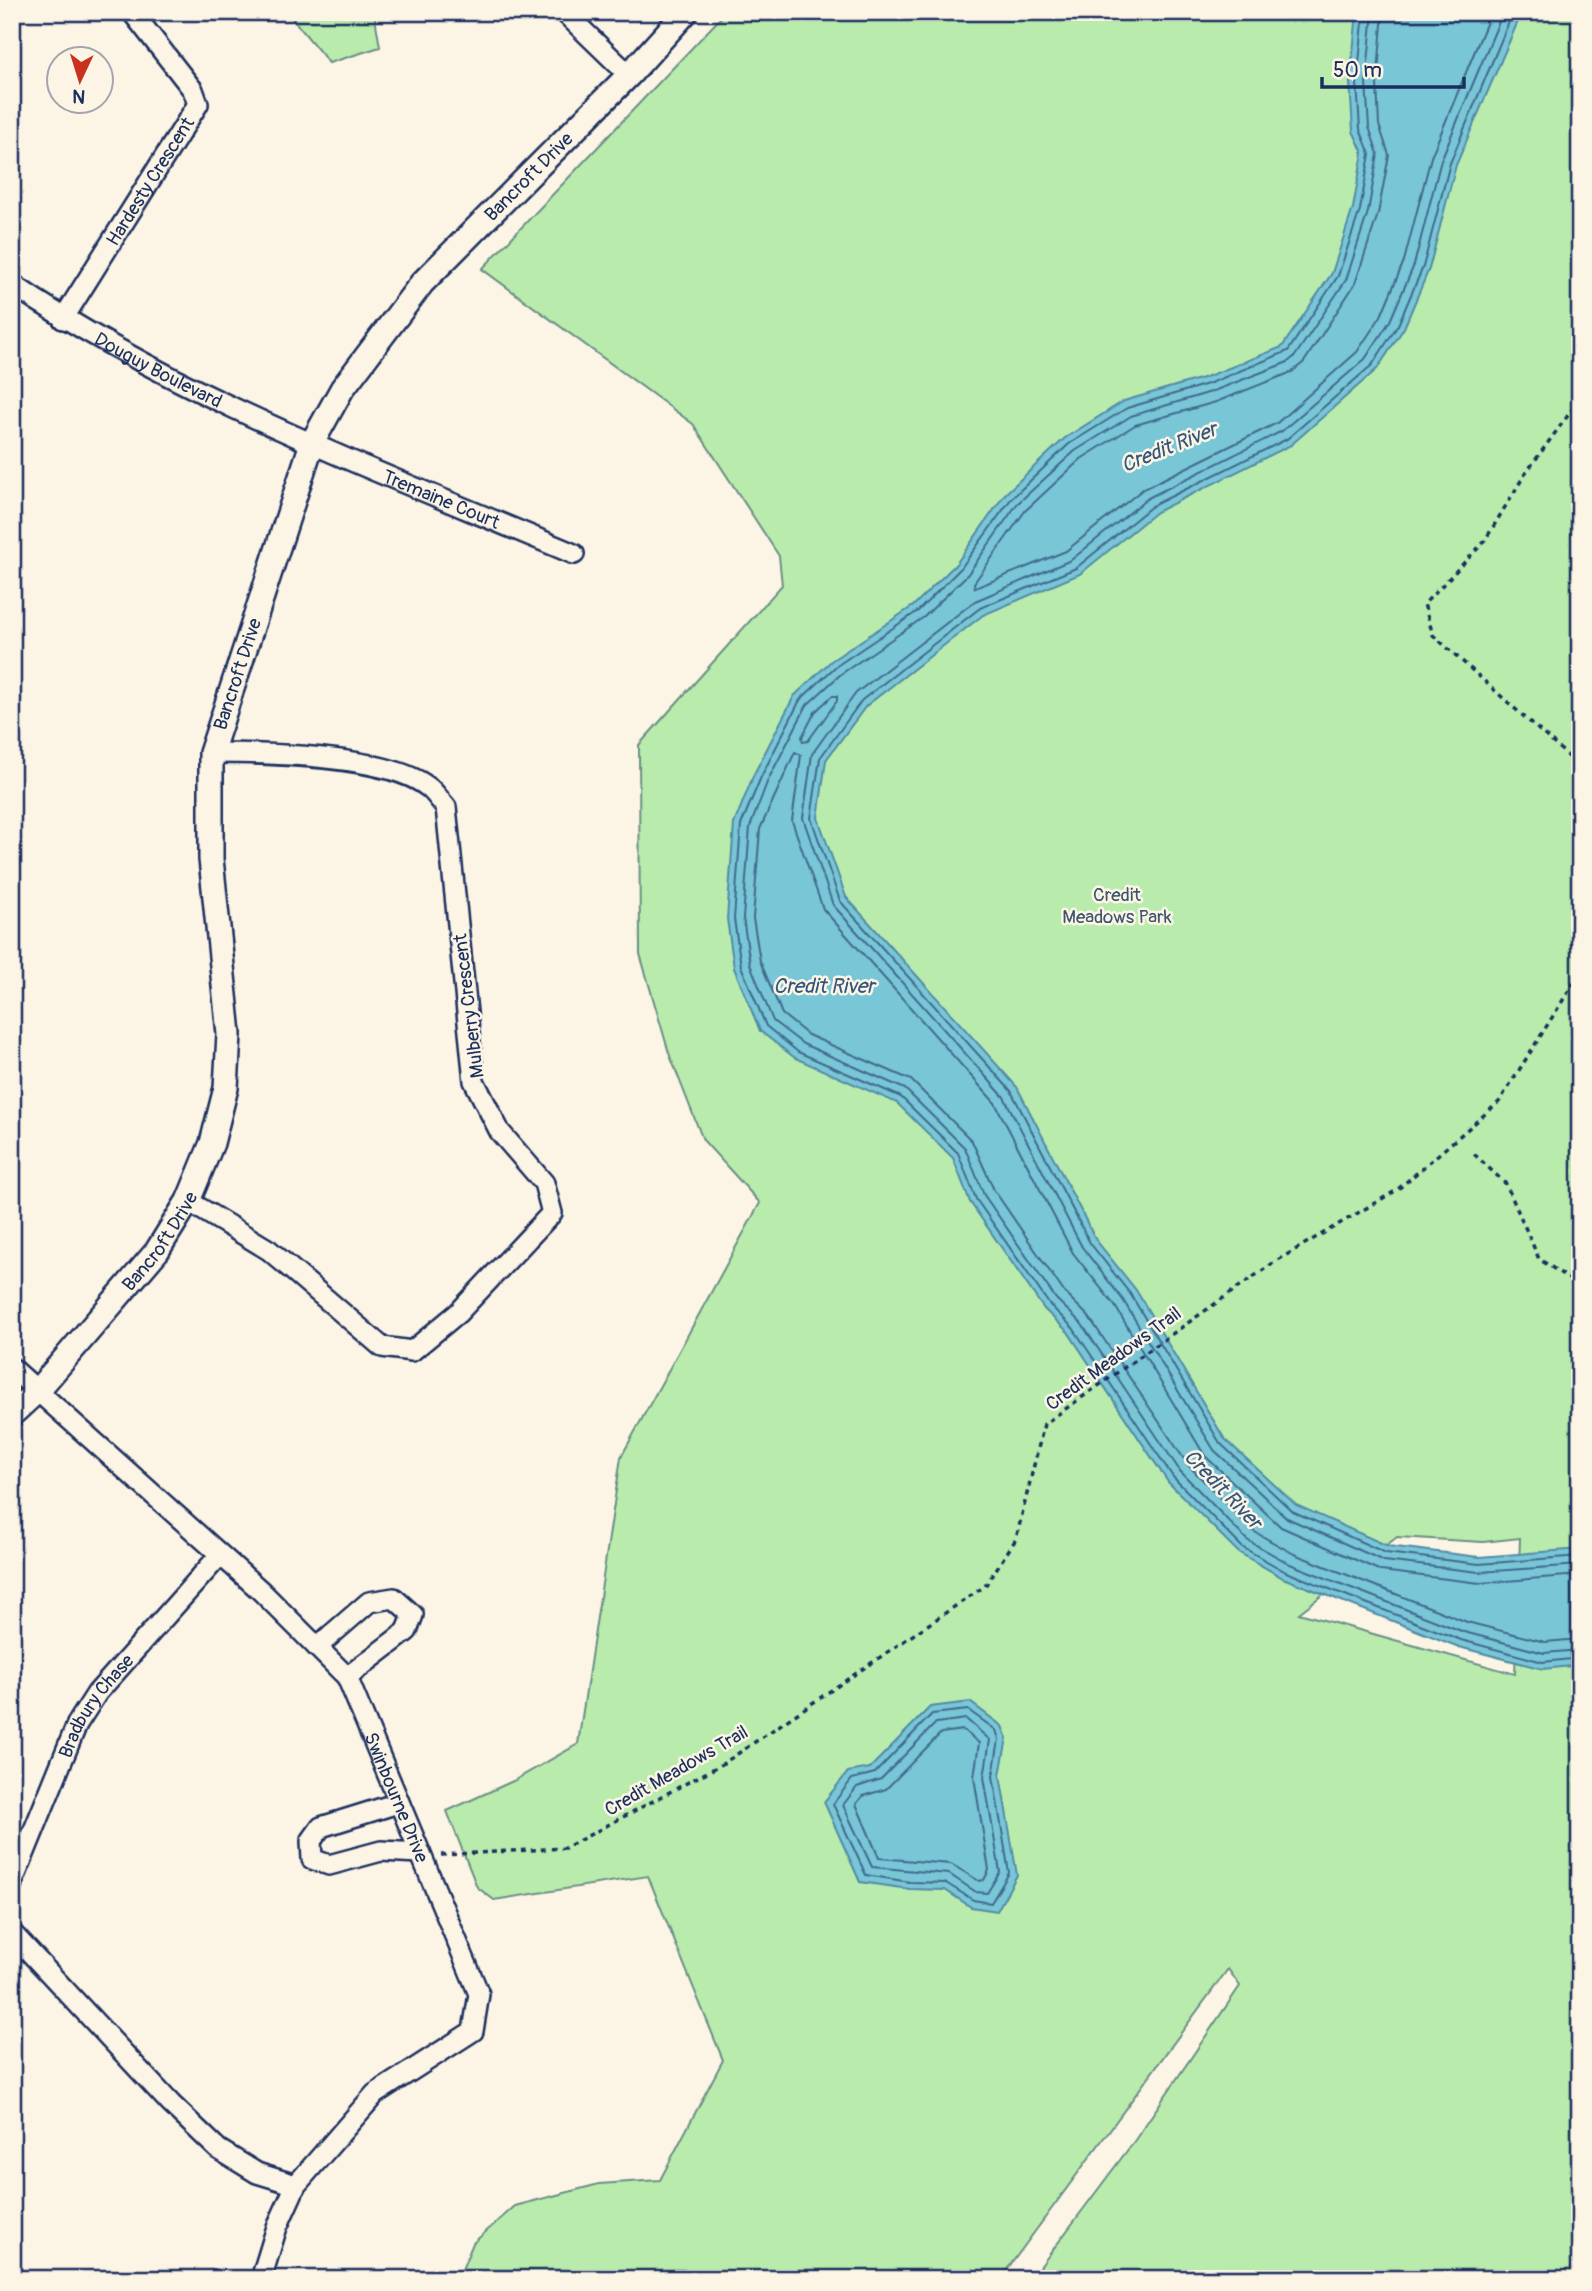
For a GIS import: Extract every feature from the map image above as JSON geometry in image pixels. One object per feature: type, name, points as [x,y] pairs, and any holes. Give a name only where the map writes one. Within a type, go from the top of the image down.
[{"type":"street","name":"Hardesty Crescent","points":[[63,319],[198,104],[193,90],[132,12]]},
{"type":"street","points":[[564,12],[629,75]]},
{"type":"street","name":"Bancroft Drive","points":[[12,1415],[37,1390],[157,1251],[188,1201],[212,1143],[226,1088],[229,1034],[211,859],[211,753],[312,443],[342,389],[422,283],[629,75],[686,12]]},
{"type":"street","name":"Douguy Boulevard","points":[[12,284],[108,346],[312,443]]},
{"type":"street","name":"Tremaine Court","points":[[312,443],[574,554]]},
{"type":"street","name":"Mulberry Crescent","points":[[188,1201],[269,1250],[382,1347],[412,1351],[458,1313],[552,1213],[544,1183],[500,1132],[474,1082],[446,807],[428,786],[387,770],[339,759],[211,753]]},
{"type":"street","name":"Swinbourne Drive","points":[[12,1368],[220,1555],[347,1676],[479,1994],[473,2031],[375,2094],[296,2185],[277,2227],[261,2279]]},
{"type":"street","name":"Bradbury Chase","points":[[12,1884],[77,1724],[97,1693],[220,1555]]},
{"type":"street","points":[[317,1647],[369,1602],[394,1598],[413,1615],[407,1631],[347,1676]]},
{"type":"street","points":[[398,1802],[321,1827],[310,1841],[312,1859],[329,1865],[382,1851],[420,1853]]},
{"type":"street","points":[[12,1933],[162,2094],[218,2149],[257,2174],[296,2185]]},
{"type":"path","points":[[1580,399],[1525,474],[1484,542],[1424,604],[1433,635],[1580,767]]},
{"type":"path","name":"Credit Meadows Trail","points":[[420,1853],[475,1854],[565,1848],[724,1763],[985,1586],[1016,1539],[1044,1424],[1276,1261],[1397,1190],[1499,1102],[1580,973]]},
{"type":"path","points":[[1575,1016],[1580,1020]]},
{"type":"path","points":[[1474,1154],[1506,1184],[1539,1259],[1580,1286]]},
{"type":"green space","points":[[287,12],[374,12],[380,47],[329,63]]},
{"type":"green space","name":"Credit Meadows Park","points":[[726,12],[1580,12],[1580,2279],[1031,2279],[1135,2140],[1240,1986],[1228,1969],[1000,2279],[900,2279],[891,2274],[863,2279],[458,2279],[473,2243],[515,2206],[599,2184],[660,2180],[723,2060],[648,1876],[494,1900],[477,1887],[447,1811],[513,1781],[578,1744],[621,1457],[760,1203],[703,1140],[669,1053],[640,954],[639,745],[782,585],[779,556],[693,424],[482,269]],"holes":[[[1397,1537],[1483,1542],[1520,1538],[1515,1674],[1299,1613]]]},
{"type":"water","name":"Credit River","points":[[1357,12],[1522,12],[1456,165],[1429,269],[1404,328],[1377,369],[1291,445],[1156,512],[1080,574],[983,615],[866,706],[826,760],[818,818],[846,897],[1017,1087],[1096,1240],[1136,1290],[1224,1438],[1296,1505],[1388,1546],[1479,1557],[1580,1549],[1580,1665],[1543,1669],[1459,1647],[1283,1578],[1238,1552],[1168,1482],[1068,1332],[1044,1309],[970,1202],[953,1158],[897,1103],[795,1058],[760,1031],[734,968],[727,919],[734,824],[754,774],[794,696],[831,661],[913,606],[956,564],[1005,494],[1065,438],[1124,401],[1206,377],[1282,347],[1332,273],[1353,208],[1363,153],[1353,131],[1350,83]]},
{"type":"water","points":[[970,1702],[1002,1726],[1007,1738],[1000,1775],[1017,1875],[997,1911],[971,1907],[945,1890],[909,1889],[860,1882],[824,1802],[848,1772],[870,1768],[930,1707]]}]
